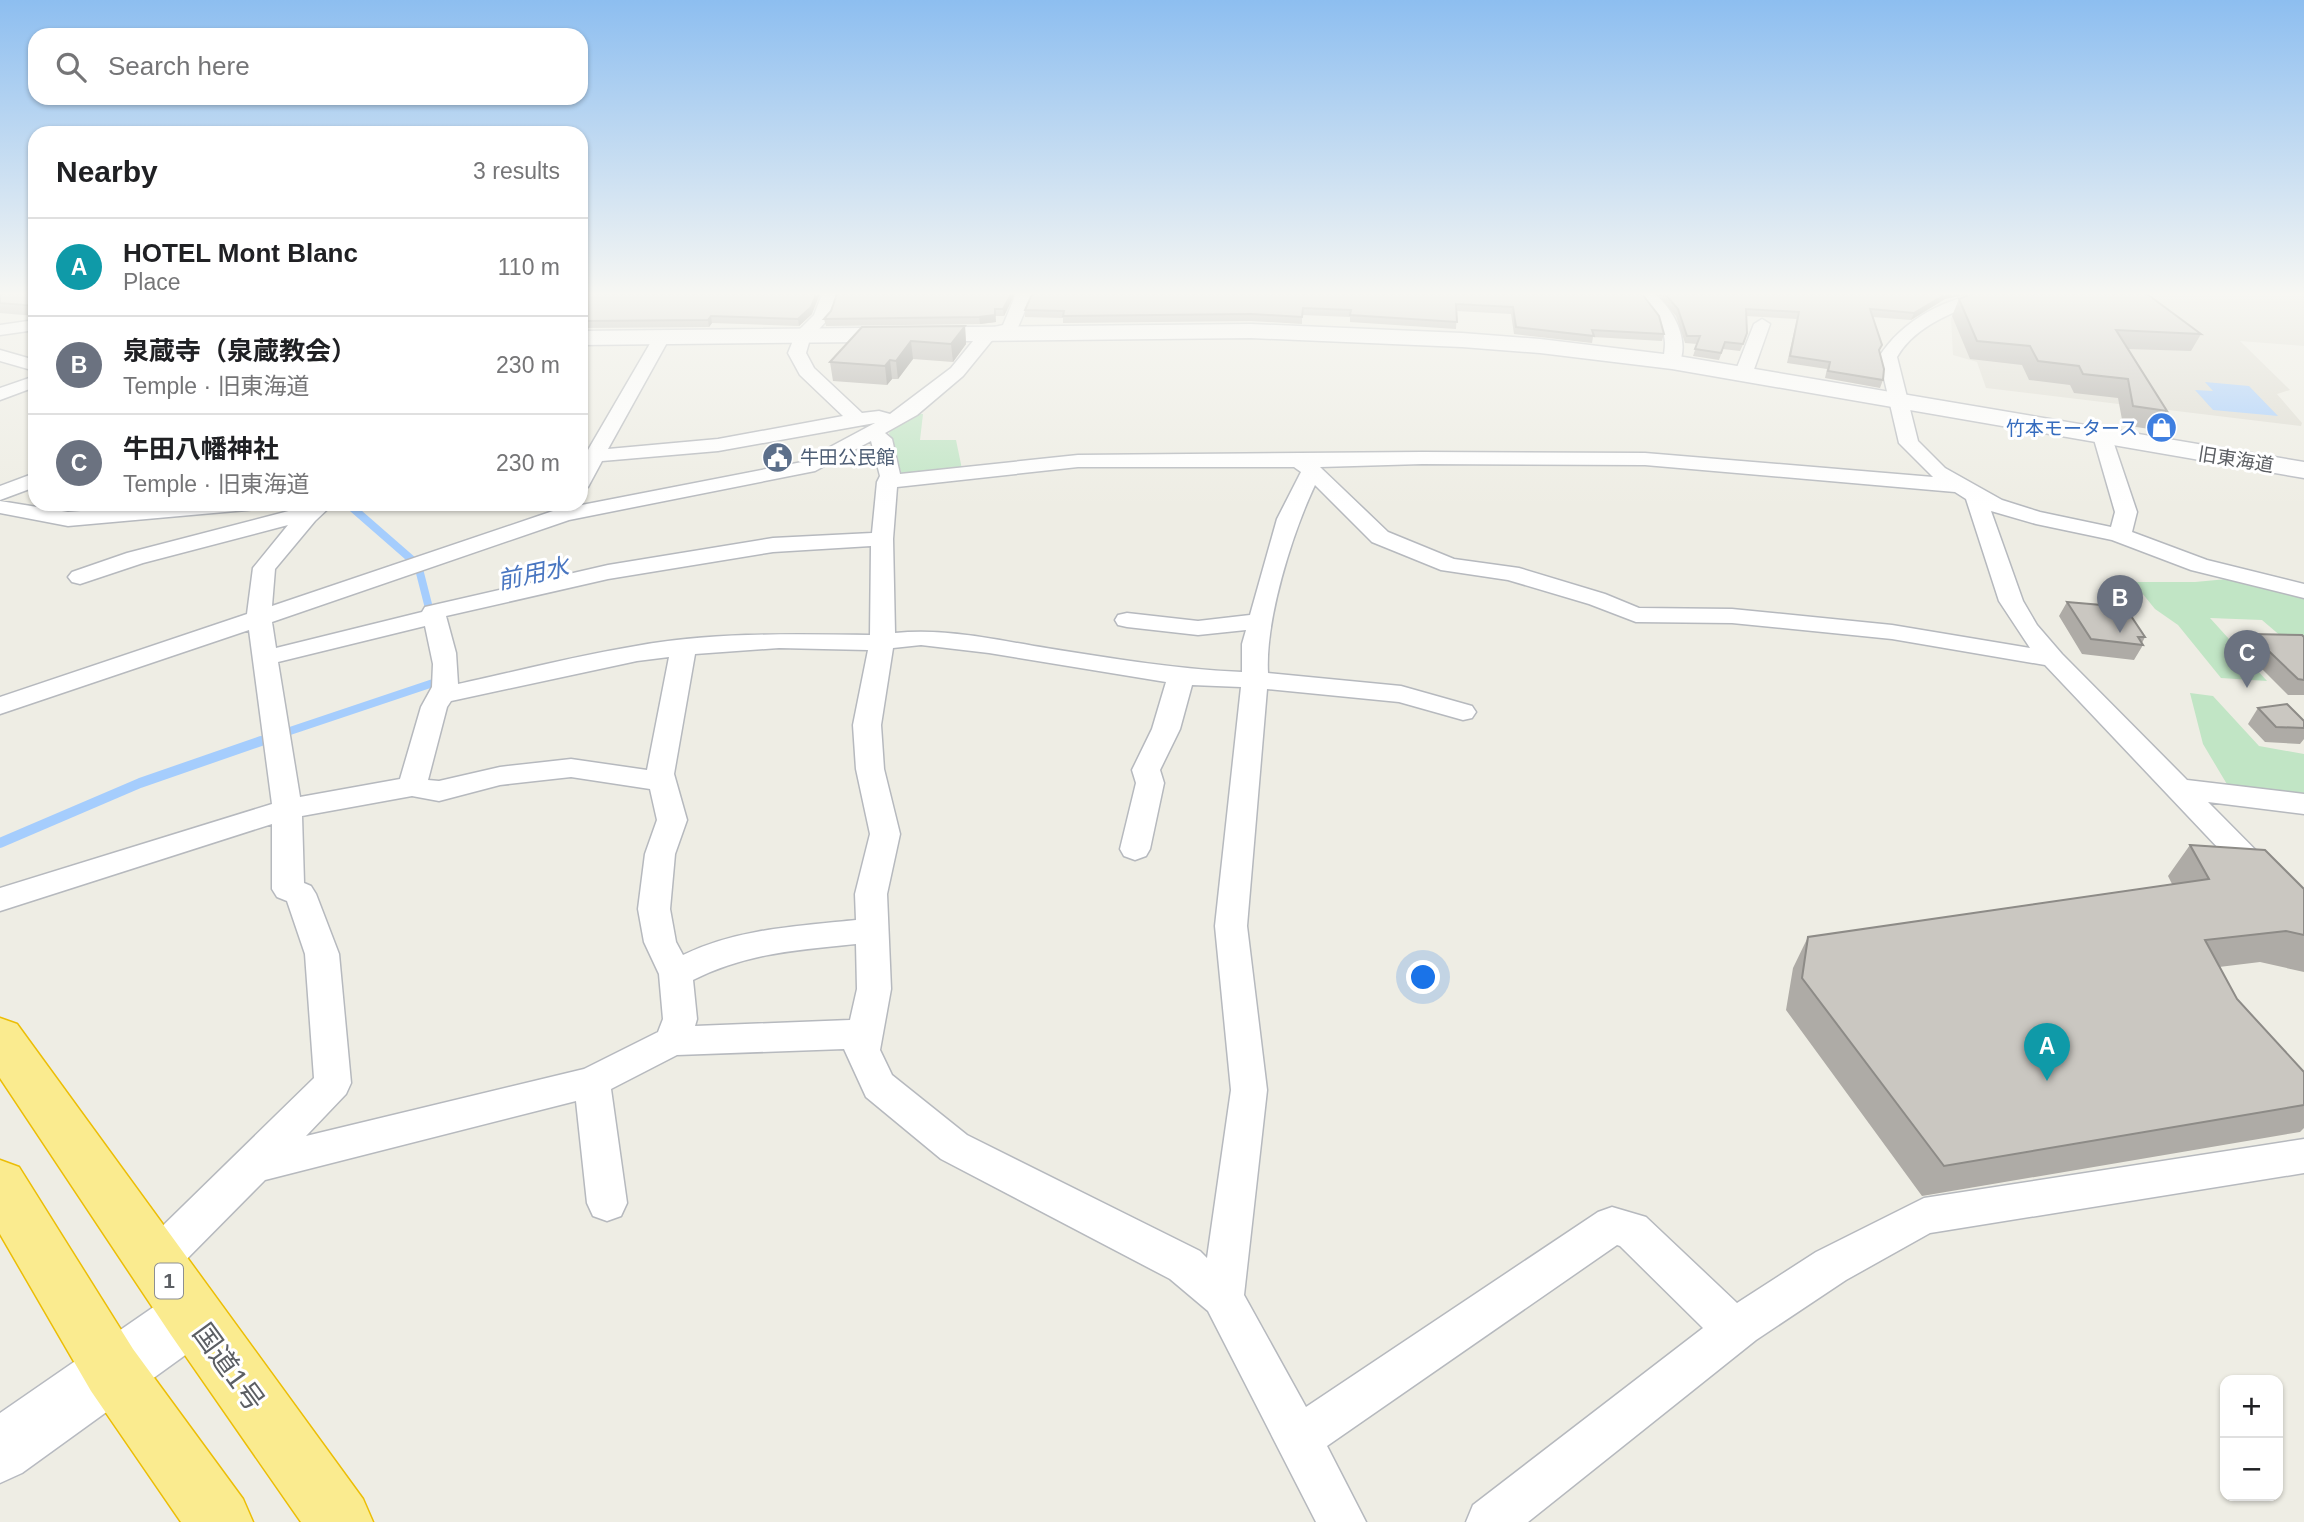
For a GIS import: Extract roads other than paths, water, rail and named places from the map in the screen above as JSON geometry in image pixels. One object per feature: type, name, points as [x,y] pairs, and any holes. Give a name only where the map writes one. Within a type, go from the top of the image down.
[{"type":"highway","name":"国道1号","points":[[0,1038],[192,1315],[340,1522]]},
{"type":"highway","points":[[0,1184],[112,1370],[220,1522]]},
{"type":"street","points":[[589,456],[645,365]]},
{"type":"street","points":[[803,365],[806,371],[873,425],[881,439],[890,476],[887,482],[882,539],[881,642],[867,725],[870,769],[885,834],[872,894],[873,989],[862,1050],[879,1086],[954,1147],[1185,1265],[1223,1297],[1342,1522]]},
{"type":"street","points":[[588,505],[808,467],[873,425],[910,411],[963,365]]},
{"type":"street","name":"旧東海道","points":[[1689,365],[2304,470]]},
{"type":"street","points":[[1743,375],[1747,365]]},
{"type":"street","points":[[1890,365],[1909,443],[1938,472],[1968,492],[2011,601],[2028,628],[2053,659],[2304,919]]},
{"type":"street","points":[[0,394],[28,384]]},
{"type":"street","points":[[589,456],[718,445],[873,425]]},
{"type":"street","points":[[2104,436],[2126,512],[2120,536]]},
{"type":"street","points":[[887,482],[967,471],[1078,461],[1306,465],[1409,458],[1645,459],[1968,492],[2075,528],[2120,536],[2227,573],[2304,591]]},
{"type":"street","points":[[1223,1297],[1250,1090],[1231,926],[1255,680],[1254,644],[1288,519],[1306,465]]},
{"type":"street","points":[[1306,465],[1380,537],[1449,565],[1531,579],[1597,599],[1636,615],[1732,617],[1892,632],[2053,659]]},
{"type":"street","points":[[0,494],[28,482]]},
{"type":"street","points":[[0,507],[68,519],[163,511]]},
{"type":"street","points":[[80,577],[135,558],[306,511]]},
{"type":"street","points":[[156,1261],[333,1083],[322,954],[300,894],[288,889],[287,809],[259,616],[264,568],[314,511]]},
{"type":"street","points":[[0,706],[561,511]]},
{"type":"street","points":[[265,658],[608,572],[813,542],[882,539]]},
{"type":"street","points":[[412,787],[434,707],[444,695],[447,681],[431,616]]},
{"type":"street","points":[[1127,620],[1198,628],[1226,623],[1260,622]]},
{"type":"street","points":[[444,695],[637,653],[712,644],[779,641],[881,642],[921,638],[989,646],[1181,677],[1255,680],[1401,694],[1464,712]]},
{"type":"street","points":[[672,1041],[680,1019],[676,974],[660,942],[654,909],[660,854],[672,820],[660,775],[683,649]]},
{"type":"street","points":[[1135,849],[1150,783],[1146,770],[1166,729],[1181,677]]},
{"type":"street","points":[[0,900],[287,809],[348,796],[412,787],[439,791],[500,776],[571,768],[662,782]]},
{"type":"street","points":[[2179,789],[2304,804]]},
{"type":"street","points":[[676,974],[727,951],[772,941],[872,930]]},
{"type":"street","points":[[253,1166],[592,1082],[672,1041],[866,1034]]},
{"type":"street","points":[[592,1082],[607,1203]]},
{"type":"street","points":[[1490,1522],[1735,1331],[1831,1266],[1924,1216],[2304,1156]]},
{"type":"street","points":[[1298,1439],[1612,1224],[1632,1230],[1735,1331]]},
{"type":"street","points":[[0,1451],[192,1315]]},
{"type":"water","points":[[2205,382],[2249,386],[2278,416],[2213,410],[2195,390],[2213,391]]},
{"type":"waterway","points":[[356,511],[411,559]]},
{"type":"waterway","points":[[419,569],[431,616]]},
{"type":"waterway","name":"前用水","points":[[284,733],[439,681],[438,679]]},
{"type":"waterway","name":"前用水","points":[[256,743],[267,739]]},
{"type":"waterway","name":"前用水","points":[[0,843],[140,783],[261,741]]},
{"type":"place","name":"竹本モータース","points":[[2161,428]]},
{"type":"place","name":"牛田公民館","points":[[777,457]]},
{"type":"place","name":"泉蔵寺（泉蔵教会）","points":[[2120,633]]},
{"type":"place","name":"牛田八幡神社","points":[[2247,688]]},
{"type":"place","name":"HOTEL Mont Blanc","points":[[2047,1081]]}]
